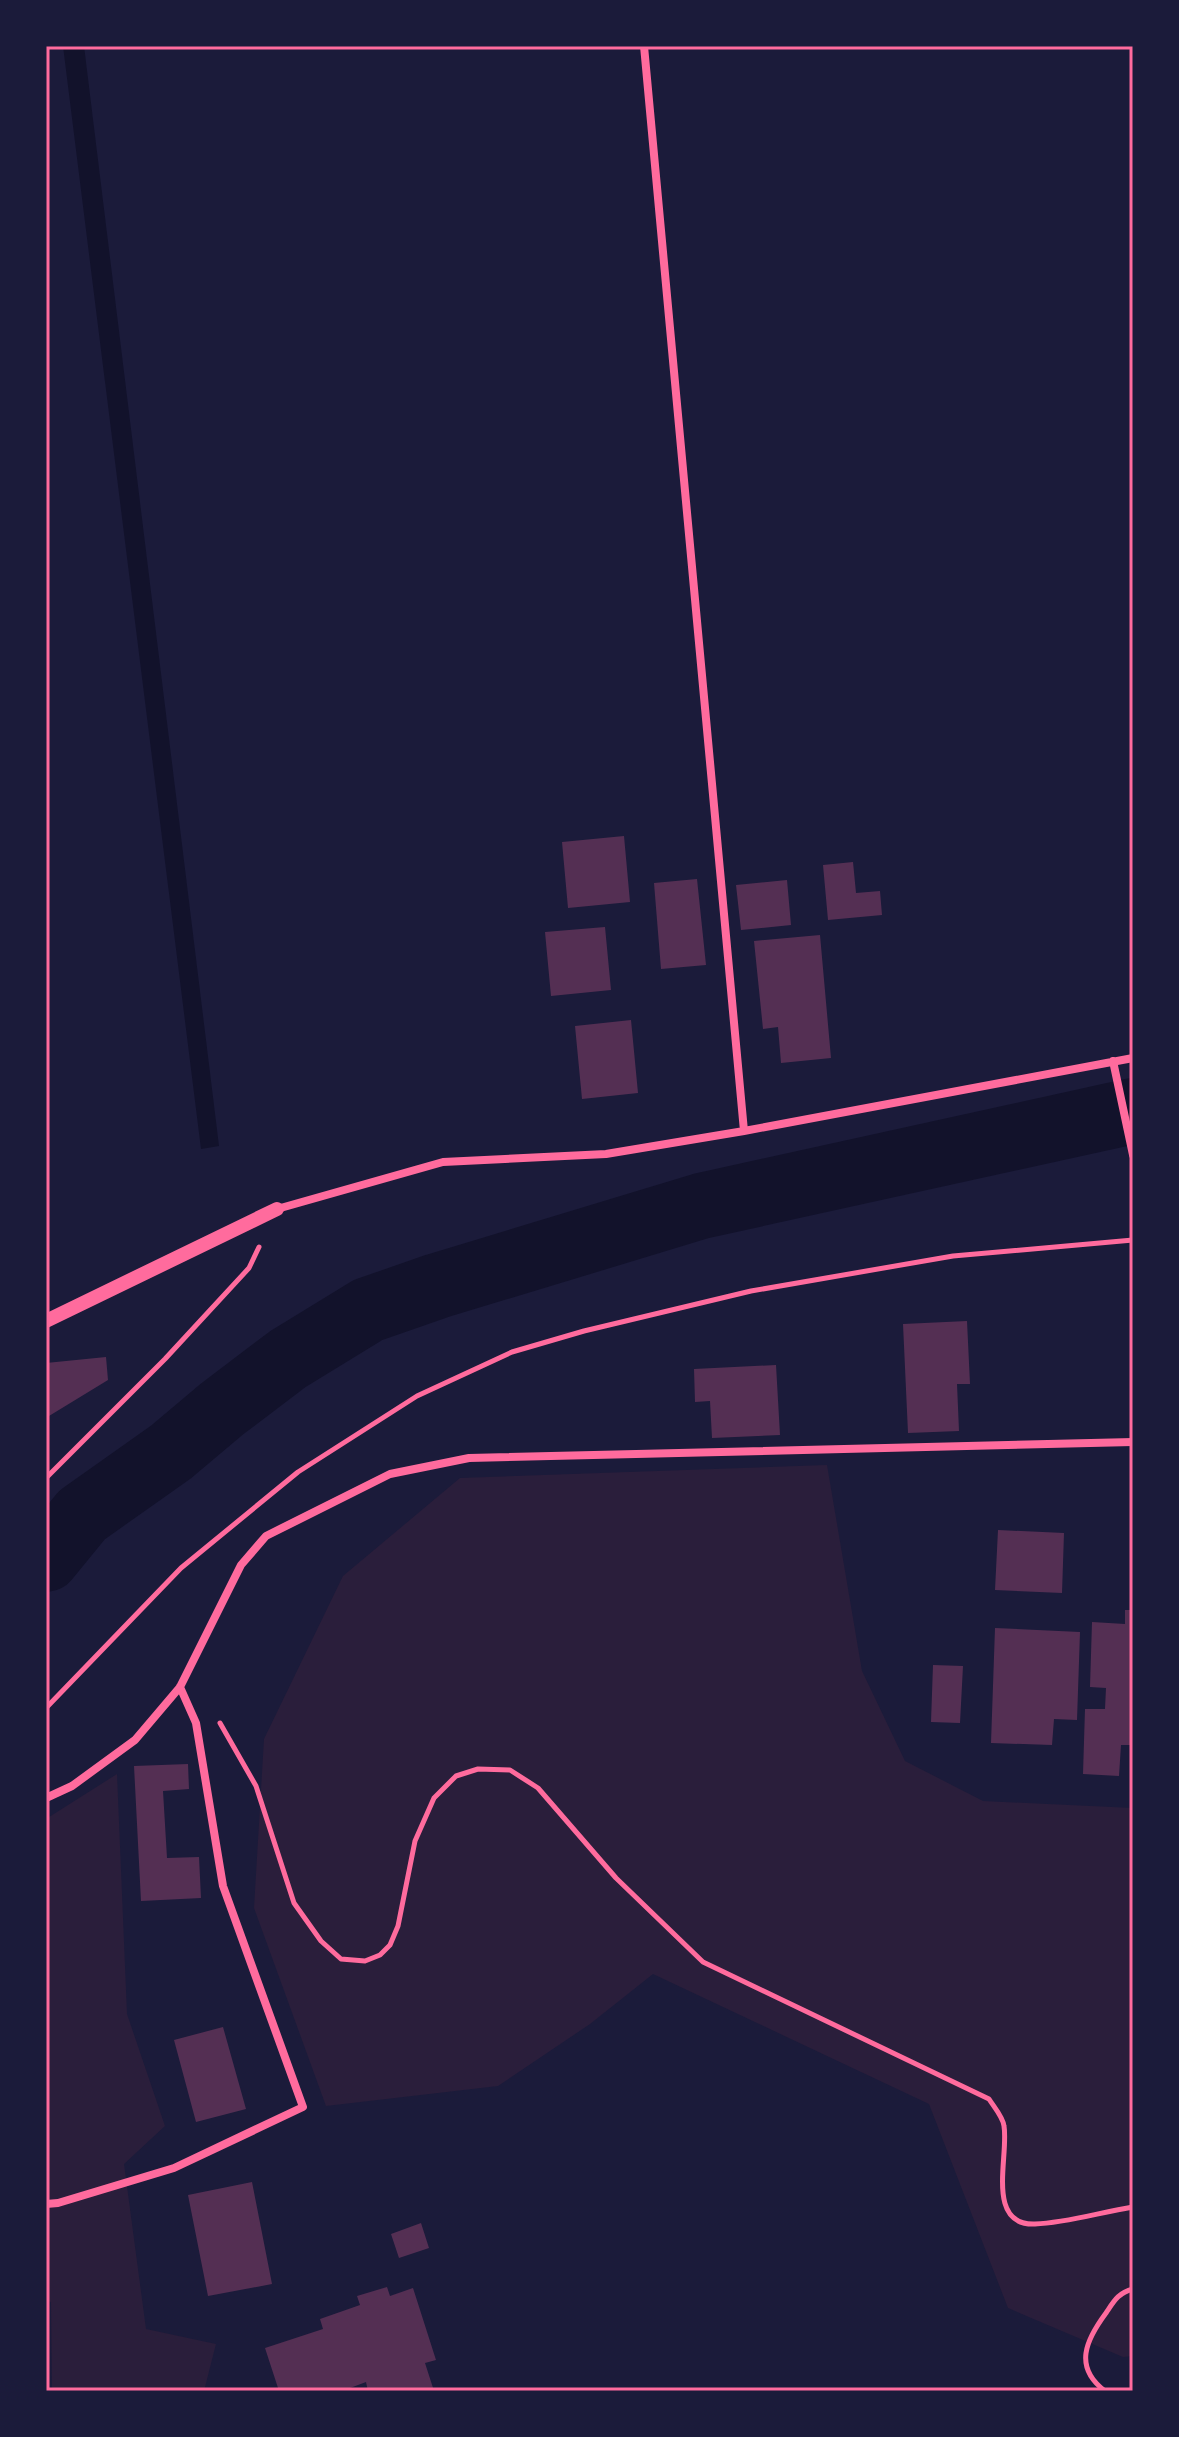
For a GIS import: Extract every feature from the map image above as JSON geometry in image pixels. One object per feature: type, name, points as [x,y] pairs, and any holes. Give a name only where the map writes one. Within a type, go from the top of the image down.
[{"type":"street","points":[[644,46],[744,1131]]},
{"type":"street","points":[[46,1321],[277,1209],[443,1162],[606,1154],[1133,1058]]},
{"type":"street","points":[[1113,1061],[1133,1155]]},
{"type":"street","points":[[46,1798],[72,1786],[135,1740],[180,1687],[241,1565],[266,1536],[390,1474],[469,1458],[1133,1442]]},
{"type":"street","points":[[46,2204],[174,2168],[303,2107],[223,1886],[196,1723],[180,1687]]},
{"type":"path","points":[[46,1478],[165,1359],[249,1268],[277,1209]]},
{"type":"path","points":[[46,1708],[181,1568],[298,1472],[417,1396],[512,1352],[584,1331],[751,1291],[953,1256],[1133,1240]]},
{"type":"path","points":[[218,1719],[256,1786],[294,1903],[321,1941],[341,1959],[365,1961],[380,1955],[390,1945],[398,1926],[415,1841],[434,1798],[456,1776],[478,1769],[510,1770],[538,1788],[616,1878],[703,1962],[989,2099],[1004,2124],[1003,2196],[1006,2211],[1019,2223],[1036,2224],[1133,2207]]},
{"type":"path","points":[[1105,2391],[1094,2383],[1086,2365],[1088,2338],[1121,2292],[1133,2289]]},
{"type":"shaded area","points":[[63,46],[84,46],[219,1146],[201,1149]]},
{"type":"shaded area","points":[[827,1465],[862,1671],[905,1761],[983,1801],[1133,1808],[1133,2356],[1123,2357],[1008,2308],[929,2104],[653,1974],[590,2024],[498,2086],[326,2106],[254,1908],[264,1739],[343,1576],[460,1478]]},
{"type":"shaded area","points":[[117,1774],[127,2014],[165,2126],[124,2164],[146,2329],[216,2344],[204,2391],[52,2391],[51,2302],[46,2301],[46,1819]]},
{"type":"building","points":[[624,836],[630,902],[568,908],[562,842]]},
{"type":"building","points":[[853,862],[856,893],[880,891],[882,915],[828,920],[823,865]]},
{"type":"building","points":[[697,879],[706,965],[661,969],[654,883]]},
{"type":"building","points":[[787,880],[791,925],[741,930],[736,885]]},
{"type":"building","points":[[605,927],[611,990],[551,996],[545,932]]},
{"type":"building","points":[[820,935],[831,1058],[781,1063],[778,1027],[763,1029],[754,941]]},
{"type":"building","points":[[631,1020],[638,1093],[582,1099],[575,1026]]},
{"type":"building","points":[[967,1321],[970,1384],[957,1384],[959,1431],[908,1433],[903,1324]]},
{"type":"building","points":[[106,1357],[108,1380],[49,1416],[46,1363]]},
{"type":"building","points":[[776,1365],[780,1435],[712,1438],[710,1401],[695,1402],[694,1369]]},
{"type":"building","points":[[998,1530],[1064,1533],[1062,1593],[995,1590]]},
{"type":"building","points":[[1125,1610],[1133,1610],[1133,1745],[1121,1745],[1119,1776],[1083,1774],[1085,1709],[1105,1709],[1106,1688],[1090,1687],[1092,1622],[1125,1624]]},
{"type":"building","points":[[995,1628],[1080,1632],[1077,1720],[1054,1719],[1052,1745],[991,1743]]},
{"type":"building","points":[[933,1665],[963,1666],[960,1723],[931,1722]]},
{"type":"building","points":[[188,1764],[189,1789],[163,1791],[167,1858],[199,1857],[201,1898],[141,1901],[134,1766]]},
{"type":"building","points":[[223,2027],[246,2109],[196,2122],[174,2040]]},
{"type":"building","points":[[252,2182],[272,2284],[208,2296],[188,2195]]},
{"type":"building","points":[[421,2223],[429,2248],[399,2258],[391,2234]]},
{"type":"building","points":[[387,2287],[390,2296],[413,2288],[436,2360],[425,2363],[434,2391],[368,2391],[366,2382],[342,2391],[279,2391],[265,2348],[323,2329],[320,2319],[360,2305],[357,2296]]},
{"type":"waterway","points":[[46,1559],[82,1515],[171,1452],[288,1359],[368,1310],[701,1206],[1133,1111]]}]
